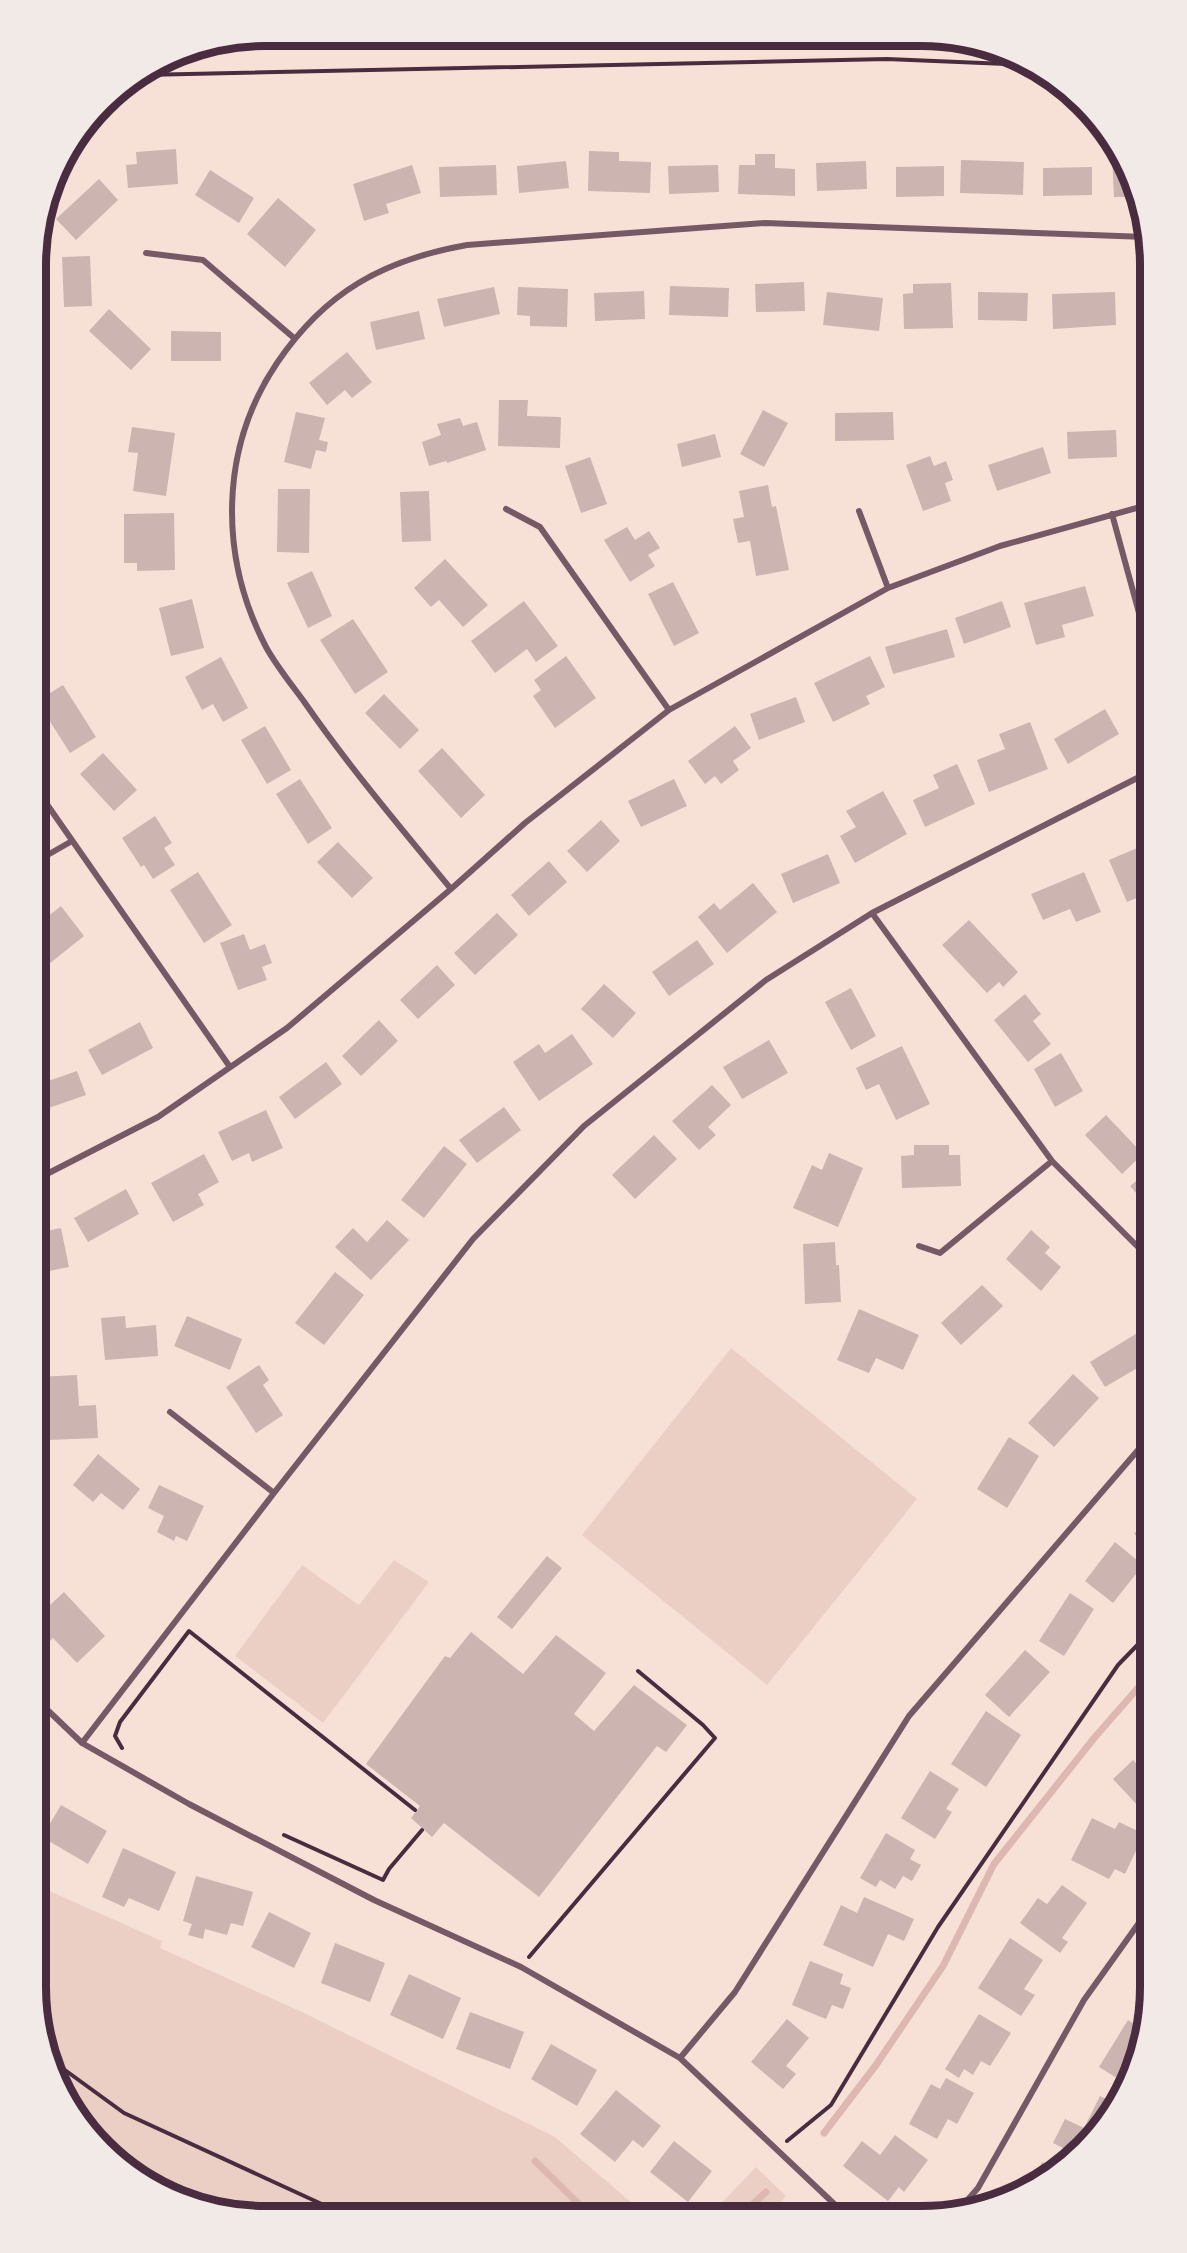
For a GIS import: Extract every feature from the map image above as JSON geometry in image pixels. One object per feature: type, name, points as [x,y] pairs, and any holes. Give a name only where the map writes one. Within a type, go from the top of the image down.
[{"type":"street","points":[[451,889],[369,790],[267,649],[242,590],[230,514],[236,458],[241,436],[266,380],[294,338],[325,307],[355,284],[383,268],[441,249],[467,245],[765,223],[1139,237]]},
{"type":"street","points":[[146,253],[203,260],[294,338]]},
{"type":"street","points":[[46,1174],[159,1117],[287,1028],[525,823],[669,710],[888,588],[1000,546],[1140,507]]},
{"type":"street","points":[[506,509],[540,527],[669,710]]},
{"type":"street","points":[[859,511],[888,588]]},
{"type":"street","points":[[1112,514],[1140,617]]},
{"type":"street","points":[[81,1743],[473,1239],[584,1126],[766,980],[872,913],[1140,777]]},
{"type":"street","points":[[46,803],[230,1067]]},
{"type":"street","points":[[46,856],[72,841]]},
{"type":"street","points":[[872,913],[1053,1161],[1140,1249]]},
{"type":"street","points":[[919,1246],[940,1254],[1053,1161]]},
{"type":"street","points":[[170,1412],[274,1493]]},
{"type":"street","points":[[680,2058],[735,1992],[909,1716],[1140,1448]]},
{"type":"street","points":[[46,1709],[81,1743],[189,1804],[374,1900],[521,1967],[680,2058],[836,2206]]},
{"type":"street","points":[[966,2202],[978,2188],[1084,2000],[1140,1920]]},
{"type":"path","points":[[158,75],[887,59],[1005,63]]},
{"type":"path","points":[[128,1752],[120,1746],[115,1736],[120,1722],[189,1631],[415,1810]]},
{"type":"path","points":[[776,2149],[831,2105],[938,1927],[1118,1665],[1140,1642]]},
{"type":"path","points":[[521,1967],[715,1738],[703,1725],[638,1671]]},
{"type":"path","points":[[275,1831],[383,1880],[389,1869],[422,1830]]},
{"type":"path","points":[[62,2068],[124,2113],[326,2206]]},
{"type":"shaded area","points":[[731,1348],[917,1499],[767,1685],[582,1535]]},
{"type":"shaded area","points":[[394,1560],[429,1582],[323,1723],[235,1656],[302,1565],[359,1605]]},
{"type":"shaded area","points":[[46,1889],[162,1941],[160,1948],[302,2012],[555,2137],[635,2206],[251,2206],[209,2199],[169,2184],[132,2161],[101,2132],[83,2109],[63,2071],[48,2016]]},
{"type":"shaded area","points":[[756,2167],[786,2196],[777,2206],[719,2206]]},
{"type":"building","points":[[176,149],[178,184],[128,188],[126,165],[137,164],[136,152]]},
{"type":"building","points":[[589,151],[619,152],[619,161],[651,162],[650,193],[588,191]]},
{"type":"building","points":[[755,154],[775,154],[775,168],[795,169],[795,196],[738,194],[739,165],[755,165]]},
{"type":"building","points":[[1112,158],[1130,197],[1114,197]]},
{"type":"building","points":[[961,160],[1024,162],[1023,195],[960,193]]},
{"type":"building","points":[[566,161],[569,188],[519,193],[517,166]]},
{"type":"building","points":[[866,161],[867,189],[817,191],[816,163]]},
{"type":"building","points":[[412,165],[421,193],[386,204],[389,213],[364,221],[353,184]]},
{"type":"building","points":[[496,165],[497,195],[440,197],[439,167]]},
{"type":"building","points":[[718,165],[719,192],[669,194],[668,166]]},
{"type":"building","points":[[944,166],[944,196],[896,197],[896,167]]},
{"type":"building","points":[[1092,167],[1092,195],[1043,196],[1043,168]]},
{"type":"building","points":[[210,170],[254,198],[239,223],[195,195]]},
{"type":"building","points":[[99,179],[118,200],[76,240],[56,219]]},
{"type":"building","points":[[278,198],[316,230],[285,267],[247,234]]},
{"type":"building","points":[[90,256],[92,306],[64,307],[62,257]]},
{"type":"building","points":[[804,282],[805,311],[756,312],[755,284]]},
{"type":"building","points":[[951,283],[953,328],[904,329],[903,294],[913,293],[913,284]]},
{"type":"building","points":[[670,286],[729,288],[728,317],[669,315]]},
{"type":"building","points":[[494,287],[500,314],[444,327],[437,299]]},
{"type":"building","points":[[518,287],[568,289],[567,327],[530,326],[530,316],[517,315]]},
{"type":"building","points":[[1137,290],[1140,290],[1140,318],[1139,318]]},
{"type":"building","points":[[644,291],[645,319],[595,321],[594,293]]},
{"type":"building","points":[[827,292],[883,298],[879,331],[823,325]]},
{"type":"building","points":[[978,292],[1028,293],[1027,321],[978,320]]},
{"type":"building","points":[[1115,292],[1116,325],[1053,329],[1052,294]]},
{"type":"building","points":[[109,309],[151,349],[131,370],[89,331]]},
{"type":"building","points":[[419,311],[425,339],[376,350],[370,322]]},
{"type":"building","points":[[171,331],[221,332],[221,361],[171,361]]},
{"type":"building","points":[[347,352],[372,382],[352,398],[345,390],[327,405],[309,383]]},
{"type":"building","points":[[499,400],[528,400],[527,416],[561,417],[560,448],[498,446]]},
{"type":"building","points":[[763,410],[788,423],[764,467],[740,454]]},
{"type":"building","points":[[296,412],[325,418],[319,440],[328,442],[326,452],[316,450],[311,469],[284,462]]},
{"type":"building","points":[[893,412],[894,440],[835,441],[835,413]]},
{"type":"building","points":[[460,418],[463,426],[477,422],[486,450],[447,463],[446,461],[429,466],[422,442],[441,435],[437,424]]},
{"type":"building","points":[[132,427],[175,433],[166,496],[133,491],[138,453],[128,452]]},
{"type":"building","points":[[1116,430],[1117,457],[1068,459],[1067,432]]},
{"type":"building","points":[[715,434],[721,457],[682,467],[677,444]]},
{"type":"building","points":[[1043,447],[1051,473],[997,491],[988,465]]},
{"type":"building","points":[[930,456],[934,466],[946,461],[953,480],[945,483],[951,501],[923,511],[906,465]]},
{"type":"building","points":[[590,457],[607,504],[581,513],[565,466]]},
{"type":"building","points":[[768,485],[772,507],[776,506],[789,570],[756,576],[750,541],[738,543],[733,519],[744,517],[739,491]]},
{"type":"building","points":[[278,489],[310,489],[309,553],[277,552]]},
{"type":"building","points":[[429,491],[431,541],[402,542],[400,492]]},
{"type":"building","points":[[174,513],[175,570],[137,571],[137,563],[124,563],[124,514]]},
{"type":"building","points":[[627,527],[635,540],[649,531],[660,548],[648,555],[655,566],[630,582],[604,540]]},
{"type":"building","points":[[445,559],[488,605],[463,627],[439,600],[431,607],[414,588]]},
{"type":"building","points":[[312,571],[332,616],[308,628],[287,583]]},
{"type":"building","points":[[673,582],[699,633],[674,646],[648,594]]},
{"type":"building","points":[[1085,586],[1094,616],[1062,625],[1065,637],[1036,645],[1024,603]]},
{"type":"building","points":[[192,599],[204,648],[171,656],[159,608]]},
{"type":"building","points":[[524,601],[558,646],[536,662],[527,649],[495,673],[471,641]]},
{"type":"building","points":[[1002,601],[1011,627],[964,644],[955,618]]},
{"type":"building","points":[[353,619],[388,672],[355,694],[320,640]]},
{"type":"building","points":[[947,629],[955,657],[893,674],[885,647]]},
{"type":"building","points":[[566,656],[596,698],[555,728],[533,696],[541,690],[534,680]]},
{"type":"building","points":[[870,656],[885,687],[866,696],[870,704],[833,722],[814,683]]},
{"type":"building","points":[[221,657],[248,708],[223,722],[213,704],[202,710],[185,677]]},
{"type":"building","points":[[63,685],[96,737],[70,753],[46,715],[46,695]]},
{"type":"building","points":[[384,694],[419,730],[400,749],[365,713]]},
{"type":"building","points":[[796,697],[805,722],[759,740],[750,714]]},
{"type":"building","points":[[1105,709],[1119,734],[1068,764],[1054,739]]},
{"type":"building","points":[[1030,722],[1048,769],[989,792],[977,760],[1005,749],[999,734]]},
{"type":"building","points":[[265,726],[291,770],[267,784],[241,740]]},
{"type":"building","points":[[735,726],[751,748],[733,761],[739,770],[721,784],[715,776],[705,784],[688,761]]},
{"type":"building","points":[[442,748],[485,795],[461,818],[418,771]]},
{"type":"building","points":[[103,753],[137,790],[114,811],[80,774]]},
{"type":"building","points":[[957,764],[975,804],[925,827],[913,800],[939,788],[933,775]]},
{"type":"building","points":[[300,779],[332,828],[308,844],[276,794]]},
{"type":"building","points":[[674,779],[687,806],[641,827],[628,801]]},
{"type":"building","points":[[883,791],[907,834],[855,863],[840,836],[856,827],[846,811]]},
{"type":"building","points":[[155,816],[172,843],[164,848],[175,865],[153,879],[144,865],[141,867],[122,838]]},
{"type":"building","points":[[601,820],[620,841],[587,872],[567,851]]},
{"type":"building","points":[[338,842],[373,878],[352,898],[317,862]]},
{"type":"building","points":[[1140,847],[1140,897],[1127,902],[1109,860]]},
{"type":"building","points":[[828,854],[840,883],[793,903],[781,874]]},
{"type":"building","points":[[549,861],[567,882],[529,916],[511,895]]},
{"type":"building","points":[[198,872],[232,925],[204,943],[170,890]]},
{"type":"building","points":[[1084,872],[1101,912],[1076,922],[1070,909],[1043,920],[1031,894]]},
{"type":"building","points":[[753,883],[777,912],[727,953],[698,917],[714,903],[720,910]]},
{"type":"building","points":[[61,906],[84,936],[46,966],[46,918]]},
{"type":"building","points":[[497,913],[518,935],[475,975],[454,953]]},
{"type":"building","points":[[969,920],[1018,972],[1003,987],[999,982],[987,993],[942,945]]},
{"type":"building","points":[[244,934],[250,950],[265,944],[272,963],[262,967],[267,980],[238,990],[220,943]]},
{"type":"building","points":[[697,940],[714,964],[669,996],[652,972]]},
{"type":"building","points":[[437,965],[455,985],[418,1019],[400,1000]]},
{"type":"building","points":[[604,984],[636,1013],[613,1038],[581,1009]]},
{"type":"building","points":[[851,988],[876,1036],[851,1050],[825,1002]]},
{"type":"building","points":[[1025,994],[1041,1014],[1033,1021],[1051,1044],[1028,1062],[994,1020]]},
{"type":"building","points":[[379,1020],[398,1041],[361,1076],[342,1056]]},
{"type":"building","points":[[140,1022],[153,1048],[102,1075],[88,1050]]},
{"type":"building","points":[[572,1034],[593,1064],[539,1101],[513,1062],[539,1044],[545,1053]]},
{"type":"building","points":[[769,1040],[788,1073],[742,1099],[723,1067]]},
{"type":"building","points":[[902,1046],[930,1104],[896,1120],[879,1084],[866,1090],[856,1068]]},
{"type":"building","points":[[1061,1053],[1083,1091],[1055,1107],[1034,1069]]},
{"type":"building","points":[[326,1062],[342,1084],[295,1119],[279,1097]]},
{"type":"building","points":[[77,1071],[86,1095],[46,1109],[46,1082]]},
{"type":"building","points":[[712,1085],[731,1105],[708,1127],[716,1135],[699,1150],[672,1121]]},
{"type":"building","points":[[504,1107],[521,1130],[477,1163],[459,1140]]},
{"type":"building","points":[[266,1110],[283,1148],[252,1162],[249,1153],[232,1161],[218,1132]]},
{"type":"building","points":[[1106,1115],[1140,1151],[1140,1157],[1122,1174],[1085,1135]]},
{"type":"building","points":[[654,1135],[677,1159],[635,1199],[612,1175]]},
{"type":"building","points":[[914,1145],[949,1145],[949,1155],[960,1155],[961,1186],[902,1188],[901,1156],[914,1155]]},
{"type":"building","points":[[444,1146],[467,1164],[424,1218],[401,1200]]},
{"type":"building","points":[[829,1153],[863,1168],[838,1227],[793,1208],[812,1165],[822,1170]]},
{"type":"building","points":[[204,1154],[219,1182],[198,1194],[204,1205],[173,1222],[151,1183]]},
{"type":"building","points":[[1140,1178],[1140,1197],[1130,1186]]},
{"type":"building","points":[[126,1189],[139,1214],[88,1242],[74,1218]]},
{"type":"building","points":[[387,1220],[409,1240],[371,1280],[335,1247],[353,1228],[367,1242]]},
{"type":"building","points":[[61,1228],[69,1267],[46,1272],[46,1231]]},
{"type":"building","points":[[1031,1230],[1050,1247],[1045,1253],[1061,1267],[1041,1291],[1006,1259]]},
{"type":"building","points":[[835,1242],[841,1302],[805,1304],[803,1244]]},
{"type":"building","points":[[335,1272],[364,1295],[324,1345],[295,1323]]},
{"type":"building","points":[[982,1285],[1003,1306],[961,1345],[941,1323]]},
{"type":"building","points":[[859,1309],[919,1335],[903,1370],[876,1358],[869,1373],[837,1360]]},
{"type":"building","points":[[125,1316],[126,1328],[156,1325],[158,1356],[105,1360],[101,1318]]},
{"type":"building","points":[[187,1316],[242,1339],[230,1370],[174,1346]]},
{"type":"building","points":[[1139,1332],[1140,1334],[1140,1366],[1105,1387],[1090,1362]]},
{"type":"building","points":[[259,1365],[269,1380],[263,1385],[283,1415],[256,1433],[226,1387]]},
{"type":"building","points":[[1073,1374],[1099,1398],[1054,1447],[1028,1423]]},
{"type":"building","points":[[77,1375],[79,1406],[96,1405],[98,1438],[48,1440],[46,1377]]},
{"type":"building","points":[[1009,1437],[1039,1456],[1007,1508],[977,1489]]},
{"type":"building","points":[[98,1454],[140,1489],[123,1510],[101,1493],[93,1502],[73,1485]]},
{"type":"building","points":[[159,1485],[204,1506],[187,1541],[176,1536],[174,1541],[157,1532],[164,1516],[148,1508]]},
{"type":"building","points":[[1140,1527],[1140,1539],[1134,1534]]},
{"type":"building","points":[[1115,1542],[1140,1563],[1140,1569],[1113,1603],[1085,1581]]},
{"type":"building","points":[[547,1556],[562,1568],[512,1629],[497,1617]]},
{"type":"building","points":[[64,1592],[105,1636],[77,1663],[53,1638],[46,1644],[46,1609]]},
{"type":"building","points":[[1070,1593],[1094,1609],[1064,1656],[1039,1641]]},
{"type":"building","points":[[471,1632],[523,1674],[556,1635],[606,1673],[574,1714],[594,1731],[634,1685],[687,1725],[666,1752],[657,1746],[539,1897],[444,1823],[432,1837],[411,1818],[420,1806],[366,1764],[445,1656],[450,1658]]},
{"type":"building","points":[[1025,1650],[1050,1672],[1009,1717],[985,1695]]},
{"type":"building","points":[[986,1711],[1021,1735],[986,1787],[951,1764]]},
{"type":"building","points":[[1133,1760],[1140,1767],[1140,1808],[1113,1779]]},
{"type":"building","points":[[930,1771],[959,1789],[946,1809],[952,1812],[935,1839],[901,1818]]},
{"type":"building","points":[[61,1805],[107,1831],[88,1864],[46,1839],[46,1830]]},
{"type":"building","points":[[1092,1818],[1115,1829],[1119,1822],[1140,1832],[1140,1842],[1125,1874],[1115,1869],[1109,1879],[1071,1860]]},
{"type":"building","points":[[886,1833],[915,1850],[910,1859],[921,1865],[912,1881],[903,1876],[895,1889],[880,1880],[876,1887],[860,1878]]},
{"type":"building","points":[[123,1848],[176,1872],[159,1911],[129,1898],[124,1907],[102,1897]]},
{"type":"building","points":[[196,1876],[253,1892],[243,1926],[231,1923],[227,1935],[205,1929],[203,1939],[188,1935],[192,1924],[183,1921]]},
{"type":"building","points":[[1062,1885],[1087,1903],[1062,1938],[1068,1942],[1060,1953],[1020,1923],[1038,1898],[1047,1904]]},
{"type":"building","points":[[864,1897],[914,1919],[904,1941],[888,1934],[873,1967],[823,1945],[841,1905],[857,1913]]},
{"type":"building","points":[[269,1912],[311,1933],[294,1968],[251,1947]]},
{"type":"building","points":[[1010,1938],[1043,1960],[1024,1989],[1035,1995],[1021,2016],[978,1988]]},
{"type":"building","points":[[335,1943],[385,1963],[370,2002],[321,1983]]},
{"type":"building","points":[[810,1961],[843,1974],[840,1984],[851,1988],[843,2009],[832,2005],[826,2019],[792,2005]]},
{"type":"building","points":[[409,1974],[461,1998],[443,2039],[390,2015]]},
{"type":"building","points":[[470,2012],[524,2032],[510,2069],[456,2049]]},
{"type":"building","points":[[979,2014],[1011,2033],[990,2066],[981,2061],[973,2075],[964,2069],[959,2078],[945,2069]]},
{"type":"building","points":[[787,2019],[809,2038],[786,2066],[796,2074],[783,2089],[751,2062]]},
{"type":"building","points":[[1128,2020],[1137,2026],[1129,2058],[1120,2080],[1099,2067]]},
{"type":"building","points":[[551,2044],[597,2070],[577,2106],[531,2079]]},
{"type":"building","points":[[946,2078],[974,2093],[957,2124],[948,2119],[937,2139],[909,2124],[931,2084],[940,2089]]},
{"type":"building","points":[[616,2090],[661,2126],[643,2148],[633,2140],[615,2162],[580,2134]]},
{"type":"building","points":[[1100,2096],[1109,2100],[1086,2132],[1068,2150],[1053,2143],[1065,2119],[1084,2128]]},
{"type":"building","points":[[895,2135],[928,2160],[904,2192],[899,2187],[888,2201],[843,2166],[862,2141],[880,2155]]},
{"type":"building","points":[[674,2141],[712,2171],[688,2202],[650,2172]]},
{"type":"building","points":[[1042,2162],[1049,2166],[1043,2170],[1037,2174]]},
{"type":"waterway","points":[[824,2133],[876,2065],[943,1966],[994,1864],[1095,1737],[1140,1686]]},
{"type":"waterway","points":[[535,2161],[581,2206]]},
{"type":"waterway","points":[[751,2206],[766,2192]]}]
